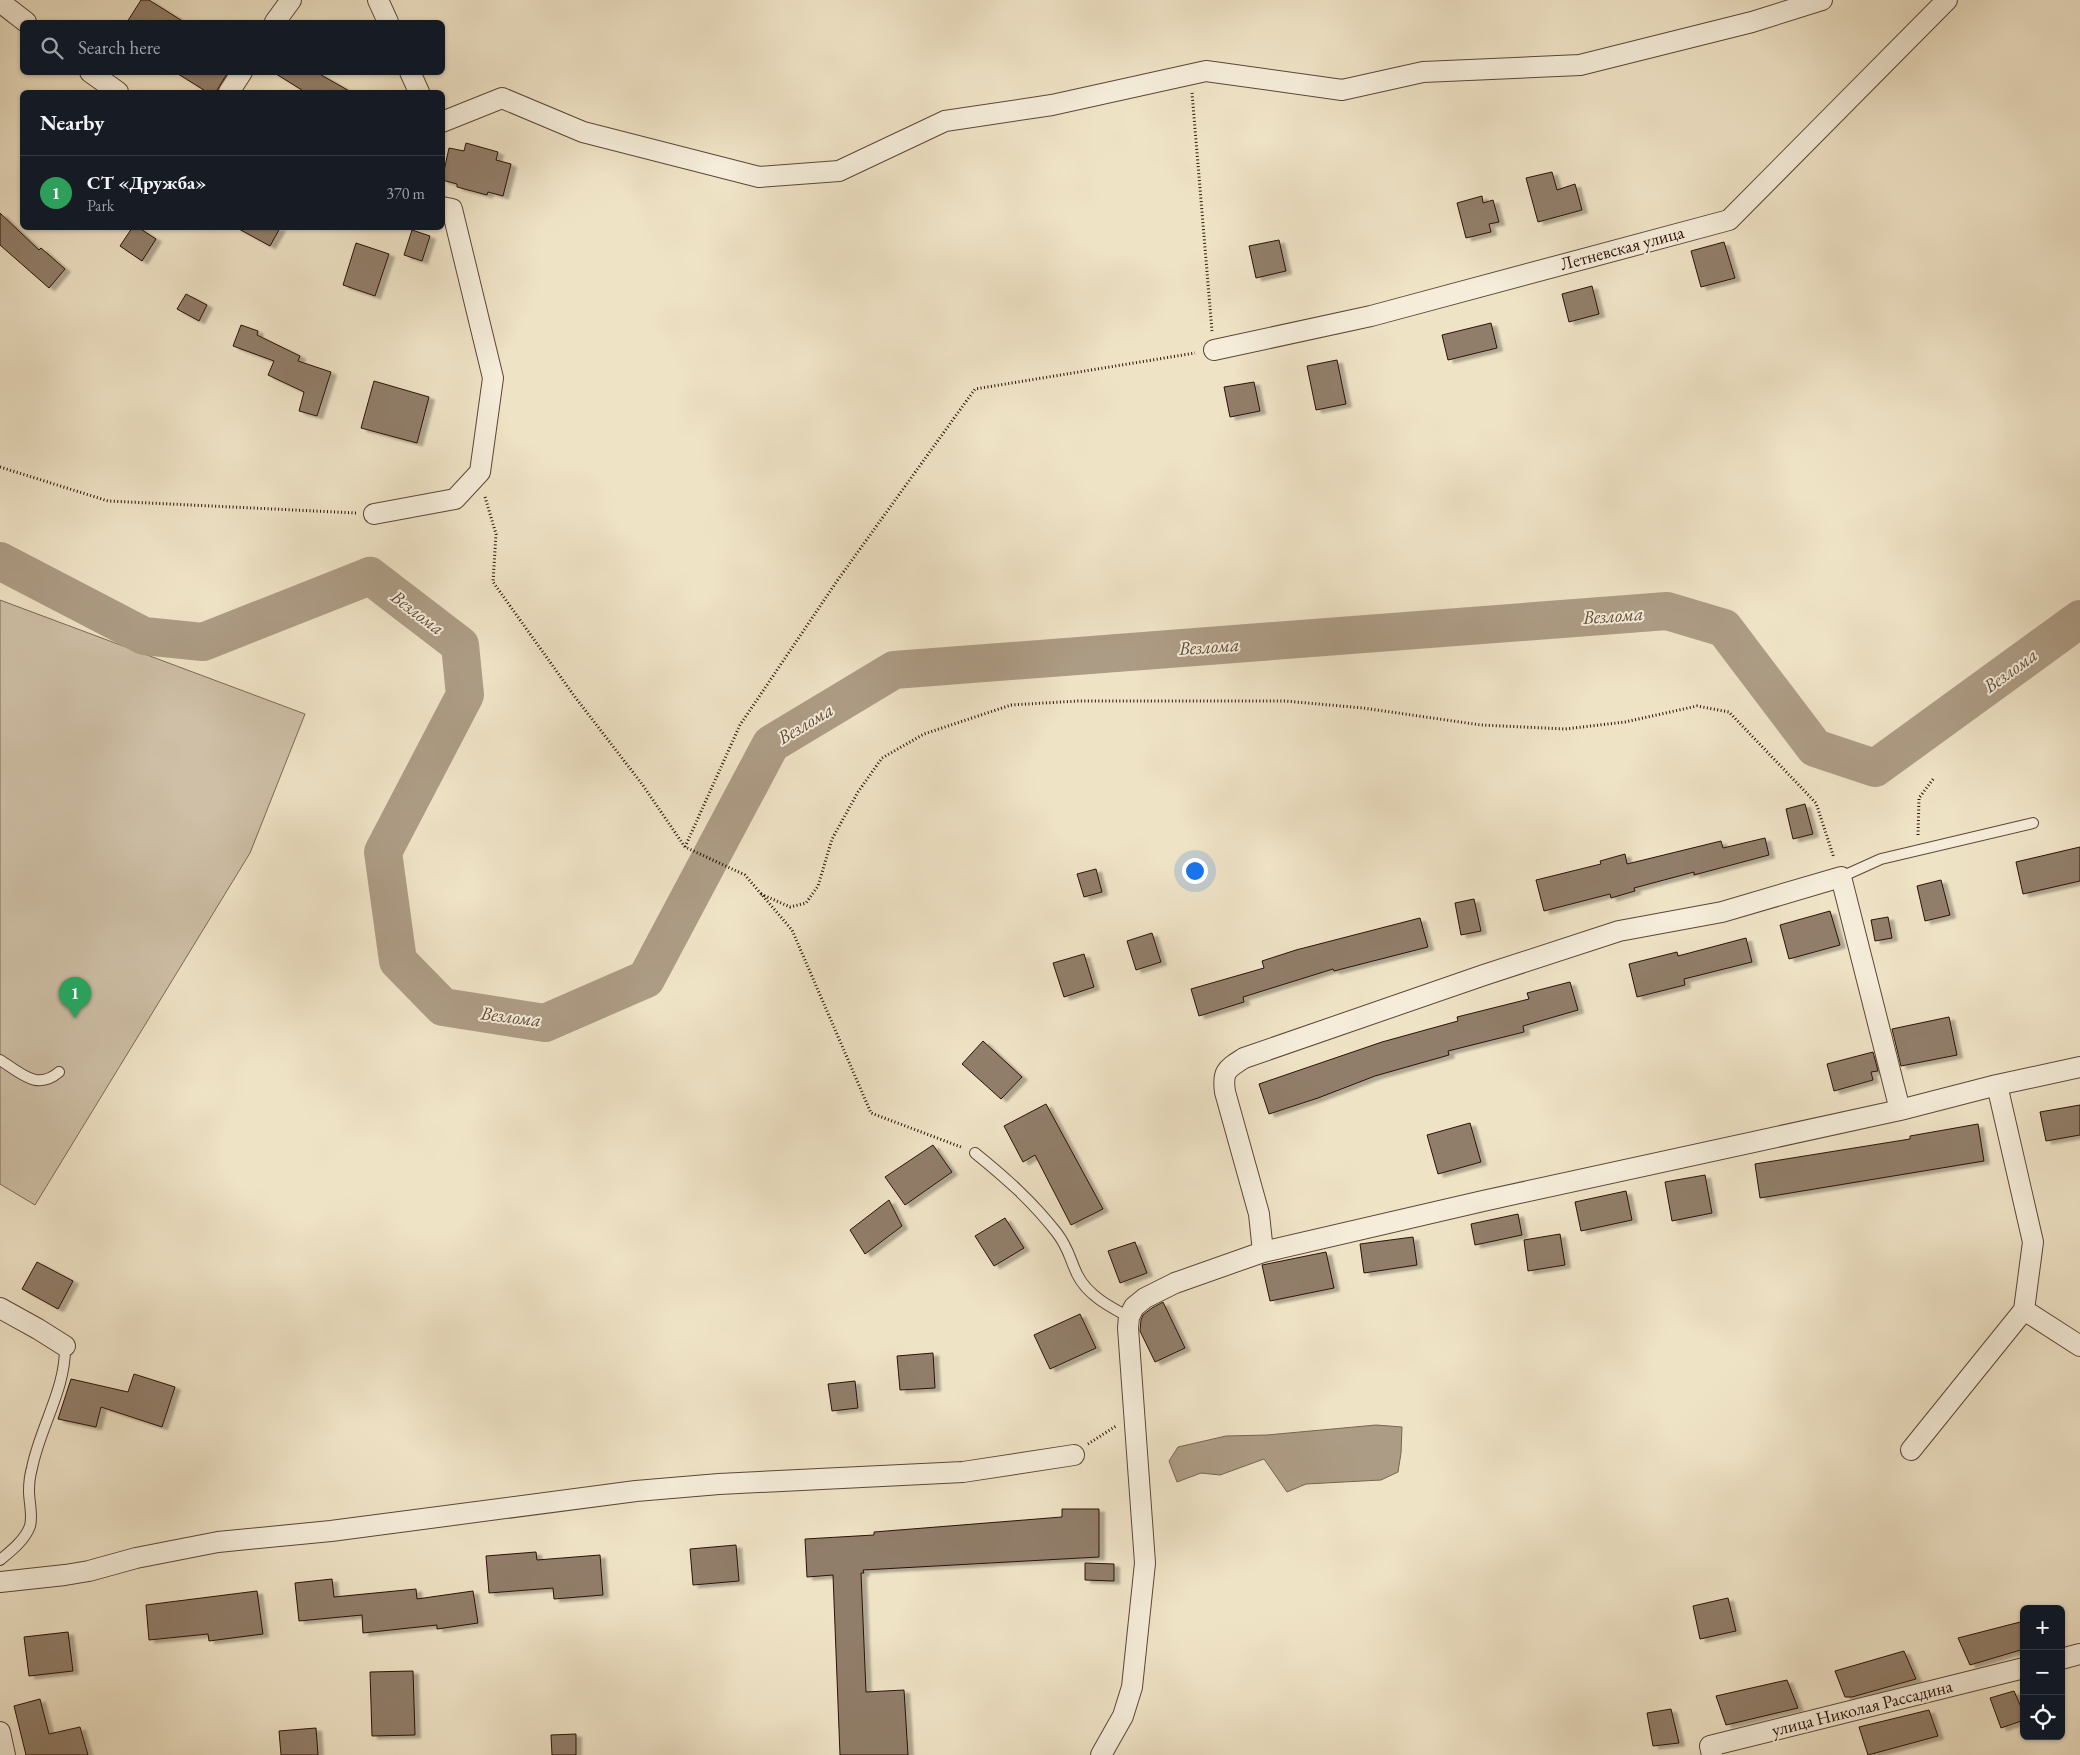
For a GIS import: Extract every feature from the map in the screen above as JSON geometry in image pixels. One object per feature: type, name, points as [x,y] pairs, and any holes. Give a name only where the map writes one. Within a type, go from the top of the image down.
[{"type":"street","points":[[276,20],[291,0]]},
{"type":"street","points":[[378,0],[387,20]]},
{"type":"street","points":[[445,121],[502,98],[583,132],[759,177],[839,171],[945,121],[1052,104],[1206,71],[1342,90],[1423,72],[1580,65],[1752,22],[1822,0]]},
{"type":"street","name":"Летневская улица","points":[[1214,350],[1371,316],[1729,220],[1947,0]]},
{"type":"street","points":[[0,2],[23,20]]},
{"type":"street","points":[[94,75],[115,90]]},
{"type":"street","points":[[230,90],[240,75]]},
{"type":"street","points":[[411,75],[418,90]]},
{"type":"street","points":[[374,514],[455,499],[480,472],[493,378],[452,210],[445,208]]},
{"type":"street","points":[[1263,1252],[1258,1214],[1225,1092],[1223,1077],[1228,1068],[1244,1058],[1484,975],[1619,931],[1722,912],[1841,877],[1900,1110]]},
{"type":"street","points":[[1101,1755],[1123,1716],[1132,1687],[1137,1648],[1145,1563],[1128,1328],[1129,1317],[1134,1307],[1145,1298],[1175,1283],[1263,1252],[1483,1201],[1900,1110],[1997,1085],[2080,1067]]},
{"type":"street","points":[[1911,1450],[2024,1310],[2033,1242],[1997,1085]]},
{"type":"street","points":[[0,1308],[65,1346]]},
{"type":"street","points":[[2024,1310],[2080,1346]]},
{"type":"street","points":[[0,1582],[89,1571],[136,1558],[218,1542],[331,1531],[636,1491],[719,1484],[963,1472],[1074,1455]]},
{"type":"street","points":[[2065,1658],[2080,1654]]},
{"type":"street","name":"улица Николая Рассадина","points":[[1712,1755],[1710,1746],[2020,1669]]},
{"type":"street","points":[[0,1732],[5,1755]]},
{"type":"lane","points":[[1841,877],[1881,859],[2033,823]]},
{"type":"lane","points":[[0,1060],[30,1078],[40,1081],[50,1079],[59,1072]]},
{"type":"lane","points":[[975,1153],[1019,1188],[1056,1232],[1068,1248],[1077,1275],[1086,1287],[1103,1303],[1129,1317]]},
{"type":"lane","points":[[0,1560],[15,1548],[30,1526],[29,1492],[31,1470],[61,1381],[66,1360],[65,1346]]},
{"type":"path","points":[[685,847],[740,725],[837,580],[975,389],[1214,350],[1190,75]]},
{"type":"path","points":[[0,467],[108,502],[374,514]]},
{"type":"path","points":[[480,472],[488,511],[496,534],[493,582],[569,689],[642,784],[685,847],[745,875],[792,930],[871,1113],[975,1153]]},
{"type":"path","points":[[761,894],[790,907],[806,903],[818,886],[832,839],[858,792],[882,758],[924,734],[1011,705],[1078,701],[1285,701],[1363,708],[1480,725],[1565,729],[1625,722],[1697,706],[1729,712],[1816,803],[1841,877]]},
{"type":"path","points":[[1918,829],[1919,798],[1934,778]]},
{"type":"path","points":[[1074,1455],[1112,1428],[1134,1418]]},
{"type":"shaded area","points":[[0,600],[305,714],[250,853],[35,1205],[0,1184]]},
{"type":"shaded area","points":[[1376,1425],[1402,1427],[1398,1472],[1381,1480],[1306,1484],[1287,1492],[1264,1459],[1220,1475],[1201,1473],[1177,1482],[1169,1461],[1178,1447],[1226,1436],[1267,1435]]},
{"type":"building","points":[[141,0],[149,0],[181,20],[128,20]]},
{"type":"building","points":[[180,75],[226,75],[217,90],[204,90]]},
{"type":"building","points":[[278,75],[321,75],[348,90],[302,90]]},
{"type":"building","points":[[466,143],[498,152],[496,160],[511,164],[503,196],[488,192],[487,195],[457,187],[457,184],[445,181],[445,166],[449,148],[464,151]]},
{"type":"building","points":[[1552,172],[1557,190],[1575,184],[1582,210],[1538,222],[1526,178]]},
{"type":"building","points":[[1482,196],[1483,203],[1493,200],[1499,222],[1489,224],[1491,232],[1466,238],[1457,203]]},
{"type":"building","points":[[0,213],[39,250],[41,248],[65,269],[49,288],[0,245]]},
{"type":"building","points":[[131,230],[142,230],[156,239],[142,261],[120,246]]},
{"type":"building","points":[[241,230],[279,230],[270,246]]},
{"type":"building","points":[[412,230],[430,236],[422,261],[404,255]]},
{"type":"building","points":[[1279,240],[1286,271],[1256,278],[1249,246]]},
{"type":"building","points":[[1724,242],[1735,278],[1701,287],[1691,251]]},
{"type":"building","points":[[356,243],[389,254],[375,296],[343,285]]},
{"type":"building","points":[[1592,286],[1599,314],[1569,322],[1562,294]]},
{"type":"building","points":[[186,294],[207,305],[199,321],[177,309]]},
{"type":"building","points":[[1491,323],[1497,348],[1448,360],[1442,335]]},
{"type":"building","points":[[241,325],[258,331],[257,335],[300,356],[298,361],[331,372],[317,416],[299,411],[304,392],[268,375],[274,361],[233,346]]},
{"type":"building","points":[[1337,360],[1346,404],[1316,410],[1307,366]]},
{"type":"building","points":[[374,381],[429,397],[417,443],[361,428]]},
{"type":"building","points":[[1254,382],[1260,411],[1230,417],[1224,387]]},
{"type":"building","points":[[1805,804],[1813,834],[1793,839],[1786,809]]},
{"type":"building","points":[[1765,838],[1769,855],[1694,875],[1694,872],[1634,888],[1635,891],[1611,898],[1610,894],[1544,911],[1536,880],[1601,864],[1600,861],[1625,854],[1627,864],[1721,841],[1723,848]]},
{"type":"building","points":[[2080,847],[2080,881],[2023,894],[2016,862]]},
{"type":"building","points":[[1096,869],[1102,892],[1084,897],[1077,874]]},
{"type":"building","points":[[1941,880],[1950,915],[1925,921],[1917,886]]},
{"type":"building","points":[[1474,899],[1481,931],[1461,935],[1455,903]]},
{"type":"building","points":[[1830,911],[1840,945],[1789,959],[1780,925]]},
{"type":"building","points":[[1888,917],[1892,938],[1875,941],[1871,920]]},
{"type":"building","points":[[1420,918],[1428,947],[1334,971],[1333,969],[1243,997],[1244,1002],[1199,1016],[1191,989],[1264,968],[1262,961],[1296,950]]},
{"type":"building","points":[[1152,933],[1161,962],[1136,970],[1127,941]]},
{"type":"building","points":[[1746,938],[1752,962],[1684,979],[1685,985],[1637,997],[1629,964],[1677,952],[1678,956]]},
{"type":"building","points":[[1084,954],[1094,987],[1064,997],[1053,963]]},
{"type":"building","points":[[1570,982],[1578,1010],[1523,1026],[1524,1032],[1448,1051],[1449,1055],[1375,1076],[1269,1114],[1259,1084],[1382,1042],[1458,1021],[1457,1017],[1529,999],[1527,993]]},
{"type":"building","points":[[1949,1017],[1957,1055],[1901,1066],[1892,1029]]},
{"type":"building","points":[[983,1041],[1022,1077],[1001,1099],[962,1064]]},
{"type":"building","points":[[1873,1052],[1878,1071],[1871,1072],[1873,1080],[1834,1091],[1827,1064]]},
{"type":"building","points":[[1046,1104],[1103,1209],[1071,1225],[1035,1155],[1023,1162],[1004,1126]]},
{"type":"building","points":[[2080,1105],[2080,1135],[2046,1141],[2040,1112]]},
{"type":"building","points":[[1470,1123],[1481,1162],[1438,1174],[1427,1135]]},
{"type":"building","points":[[1978,1124],[1984,1161],[1760,1198],[1755,1164],[1910,1139],[1910,1136]]},
{"type":"building","points":[[933,1145],[952,1172],[905,1205],[885,1177]]},
{"type":"building","points":[[1705,1175],[1712,1213],[1672,1221],[1665,1182]]},
{"type":"building","points":[[1626,1191],[1632,1220],[1581,1231],[1575,1202]]},
{"type":"building","points":[[889,1200],[902,1226],[865,1254],[850,1230]]},
{"type":"building","points":[[1518,1214],[1522,1235],[1475,1245],[1471,1224]]},
{"type":"building","points":[[1005,1218],[1024,1248],[994,1266],[975,1236]]},
{"type":"building","points":[[1560,1234],[1565,1265],[1528,1271],[1524,1240]]},
{"type":"building","points":[[1413,1237],[1417,1265],[1364,1273],[1360,1244]]},
{"type":"building","points":[[1135,1242],[1147,1273],[1120,1283],[1108,1251]]},
{"type":"building","points":[[1326,1252],[1334,1288],[1270,1301],[1262,1265]]},
{"type":"building","points":[[37,1262],[73,1281],[58,1309],[22,1289]]},
{"type":"building","points":[[1163,1302],[1185,1348],[1155,1362],[1140,1331],[1141,1320],[1143,1315]]},
{"type":"building","points":[[1080,1314],[1096,1348],[1050,1369],[1034,1335]]},
{"type":"building","points":[[933,1353],[935,1388],[900,1390],[897,1356]]},
{"type":"building","points":[[134,1374],[175,1387],[162,1427],[101,1407],[96,1427],[58,1419],[71,1379],[128,1392]]},
{"type":"building","points":[[855,1381],[858,1408],[832,1411],[828,1384]]},
{"type":"building","points":[[1062,1509],[1099,1509],[1099,1557],[863,1570],[864,1573],[861,1573],[866,1692],[904,1690],[908,1755],[840,1755],[833,1575],[807,1577],[805,1539],[874,1535],[874,1532],[1062,1517]]},
{"type":"building","points":[[736,1545],[739,1581],[693,1585],[690,1549]]},
{"type":"building","points":[[536,1552],[537,1560],[600,1555],[603,1595],[554,1599],[553,1588],[489,1593],[486,1556]]},
{"type":"building","points":[[1085,1563],[1114,1564],[1114,1581],[1085,1580]]},
{"type":"building","points":[[332,1579],[334,1597],[416,1589],[417,1599],[473,1591],[478,1623],[437,1629],[437,1625],[363,1633],[362,1615],[299,1621],[295,1583]]},
{"type":"building","points":[[257,1591],[263,1634],[209,1641],[208,1634],[149,1640],[146,1605]]},
{"type":"building","points":[[1728,1598],[1736,1631],[1700,1639],[1693,1606]]},
{"type":"building","points":[[2020,1622],[2020,1650],[1970,1665],[1958,1638]]},
{"type":"building","points":[[68,1632],[73,1671],[29,1676],[24,1637]]},
{"type":"building","points":[[1904,1651],[1916,1679],[1852,1697],[1845,1697],[1835,1671]]},
{"type":"building","points":[[413,1671],[415,1735],[372,1736],[370,1672]]},
{"type":"building","points":[[1787,1680],[1798,1708],[1726,1725],[1716,1696]]},
{"type":"building","points":[[2014,1691],[2020,1705],[2020,1721],[2001,1728],[1990,1698]]},
{"type":"building","points":[[40,1699],[49,1734],[80,1727],[88,1755],[26,1755],[14,1706]]},
{"type":"building","points":[[1671,1709],[1679,1743],[1653,1746],[1647,1713]]},
{"type":"building","points":[[1929,1710],[1938,1736],[1868,1755],[1859,1727]]},
{"type":"building","points":[[316,1728],[318,1755],[281,1755],[279,1731]]},
{"type":"building","points":[[576,1734],[576,1755],[552,1755],[551,1735]]},
{"type":"waterway","name":"Везлома","points":[[0,561],[144,636],[203,642],[370,576],[460,645],[465,695],[383,852],[398,961],[443,1007],[545,1023],[646,979],[771,744],[894,670],[1667,611],[1724,628],[1815,748],[1875,768],[2080,619]]},
{"type":"place","name":"СТ «Дружба»","points":[[75,1018]]}]
